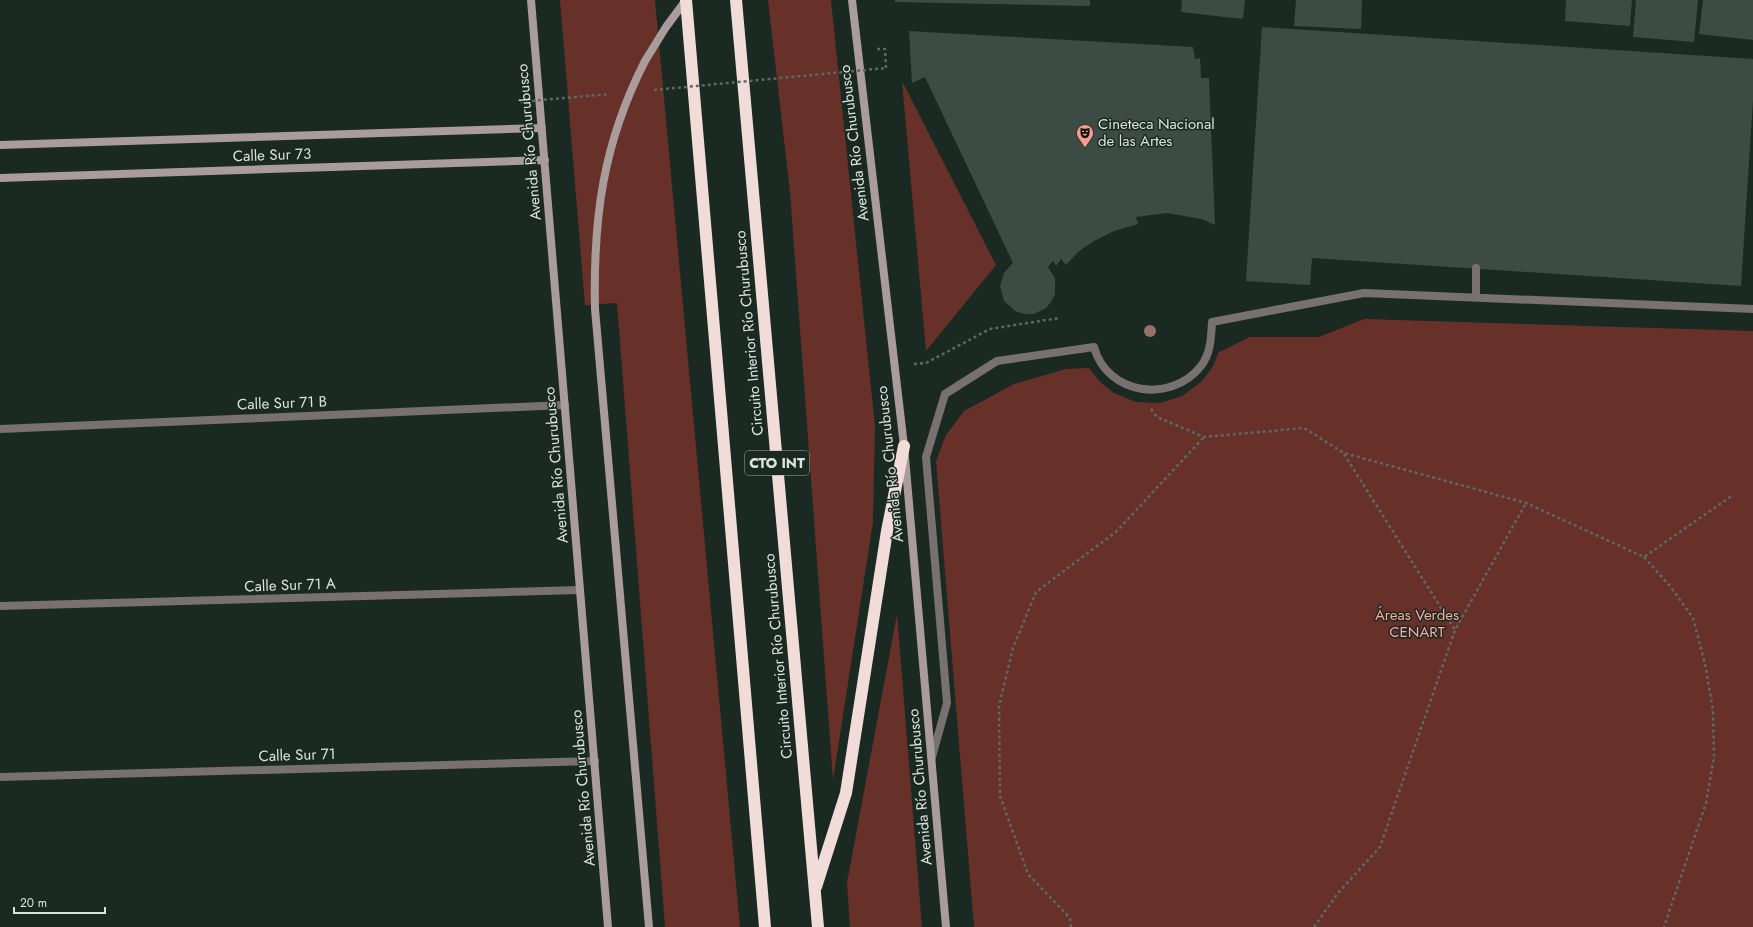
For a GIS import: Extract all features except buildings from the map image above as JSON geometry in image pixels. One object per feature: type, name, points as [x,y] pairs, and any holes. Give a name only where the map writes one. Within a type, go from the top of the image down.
[{"type":"highway","name":"CTO INT","points":[[686,0],[765,927]]},
{"type":"highway","name":"Circuito Interior Río Churubusco","points":[[736,0],[818,927]]},
{"type":"highway","points":[[815,892],[846,793],[887,531],[904,446]]},
{"type":"main road","name":"Avenida Río Churubusco","points":[[531,0],[608,927]]},
{"type":"main road","points":[[649,927],[595,309],[595,235],[606,162],[617,126],[631,89],[666,27],[686,0]]},
{"type":"main road","name":"Avenida Río Churubusco","points":[[852,0],[904,446],[946,927]]},
{"type":"main road","name":"Calle Sur 73","points":[[0,145],[542,128]]},
{"type":"main road","name":"Calle Sur 73","points":[[0,178],[545,160]]},
{"type":"street","points":[[1476,268],[1476,297]]},
{"type":"street","points":[[932,757],[947,703],[926,457],[944,394],[997,361],[1094,347],[1096,355],[1105,369],[1118,381],[1134,388],[1152,391],[1168,388],[1186,380],[1201,365],[1211,342],[1212,322],[1364,293],[1753,309]]},
{"type":"street","name":"Calle Sur 71 B","points":[[0,429],[565,405]]},
{"type":"street","name":"Calle Sur 71 A","points":[[0,606],[580,590]]},
{"type":"street","name":"Calle Sur 71","points":[[0,777],[595,761]]},
{"type":"path","points":[[652,90],[886,68],[885,49]]},
{"type":"path","points":[[520,102],[614,93]]},
{"type":"path","points":[[909,364],[926,363],[990,328],[1059,318]]},
{"type":"path","points":[[1134,388],[1158,417],[1204,437],[1304,428],[1344,453],[1526,504],[1644,557],[1670,586],[1693,618],[1705,664],[1713,710],[1714,757],[1706,803],[1664,927]]},
{"type":"path","points":[[1071,927],[1070,918],[1028,874],[1000,796],[999,706],[1013,648],[1036,592],[1117,531],[1204,437]]},
{"type":"path","points":[[1344,453],[1456,630]]},
{"type":"path","points":[[1644,557],[1733,495]]},
{"type":"path","points":[[1314,927],[1338,893],[1380,847],[1456,630],[1526,504]]},
{"type":"green space","points":[[560,0],[655,0],[740,927],[665,927],[617,303],[585,305]]},
{"type":"green space","points":[[768,0],[831,0],[875,427],[873,522],[833,780],[790,192]]},
{"type":"green space","points":[[902,81],[996,265],[926,351]]},
{"type":"green space","name":"Áreas Verdes CENART","points":[[1364,319],[1753,331],[1753,927],[974,927],[936,461],[946,435],[964,411],[1014,384],[1066,369],[1089,368],[1100,382],[1114,393],[1136,402],[1160,403],[1182,396],[1201,382],[1212,368],[1219,352],[1250,337],[1319,337]]},
{"type":"green space","points":[[897,614],[922,927],[850,927],[847,883]]},
{"type":"place","name":"Cineteca Nacional de las Artes","points":[[1085,148]]}]
